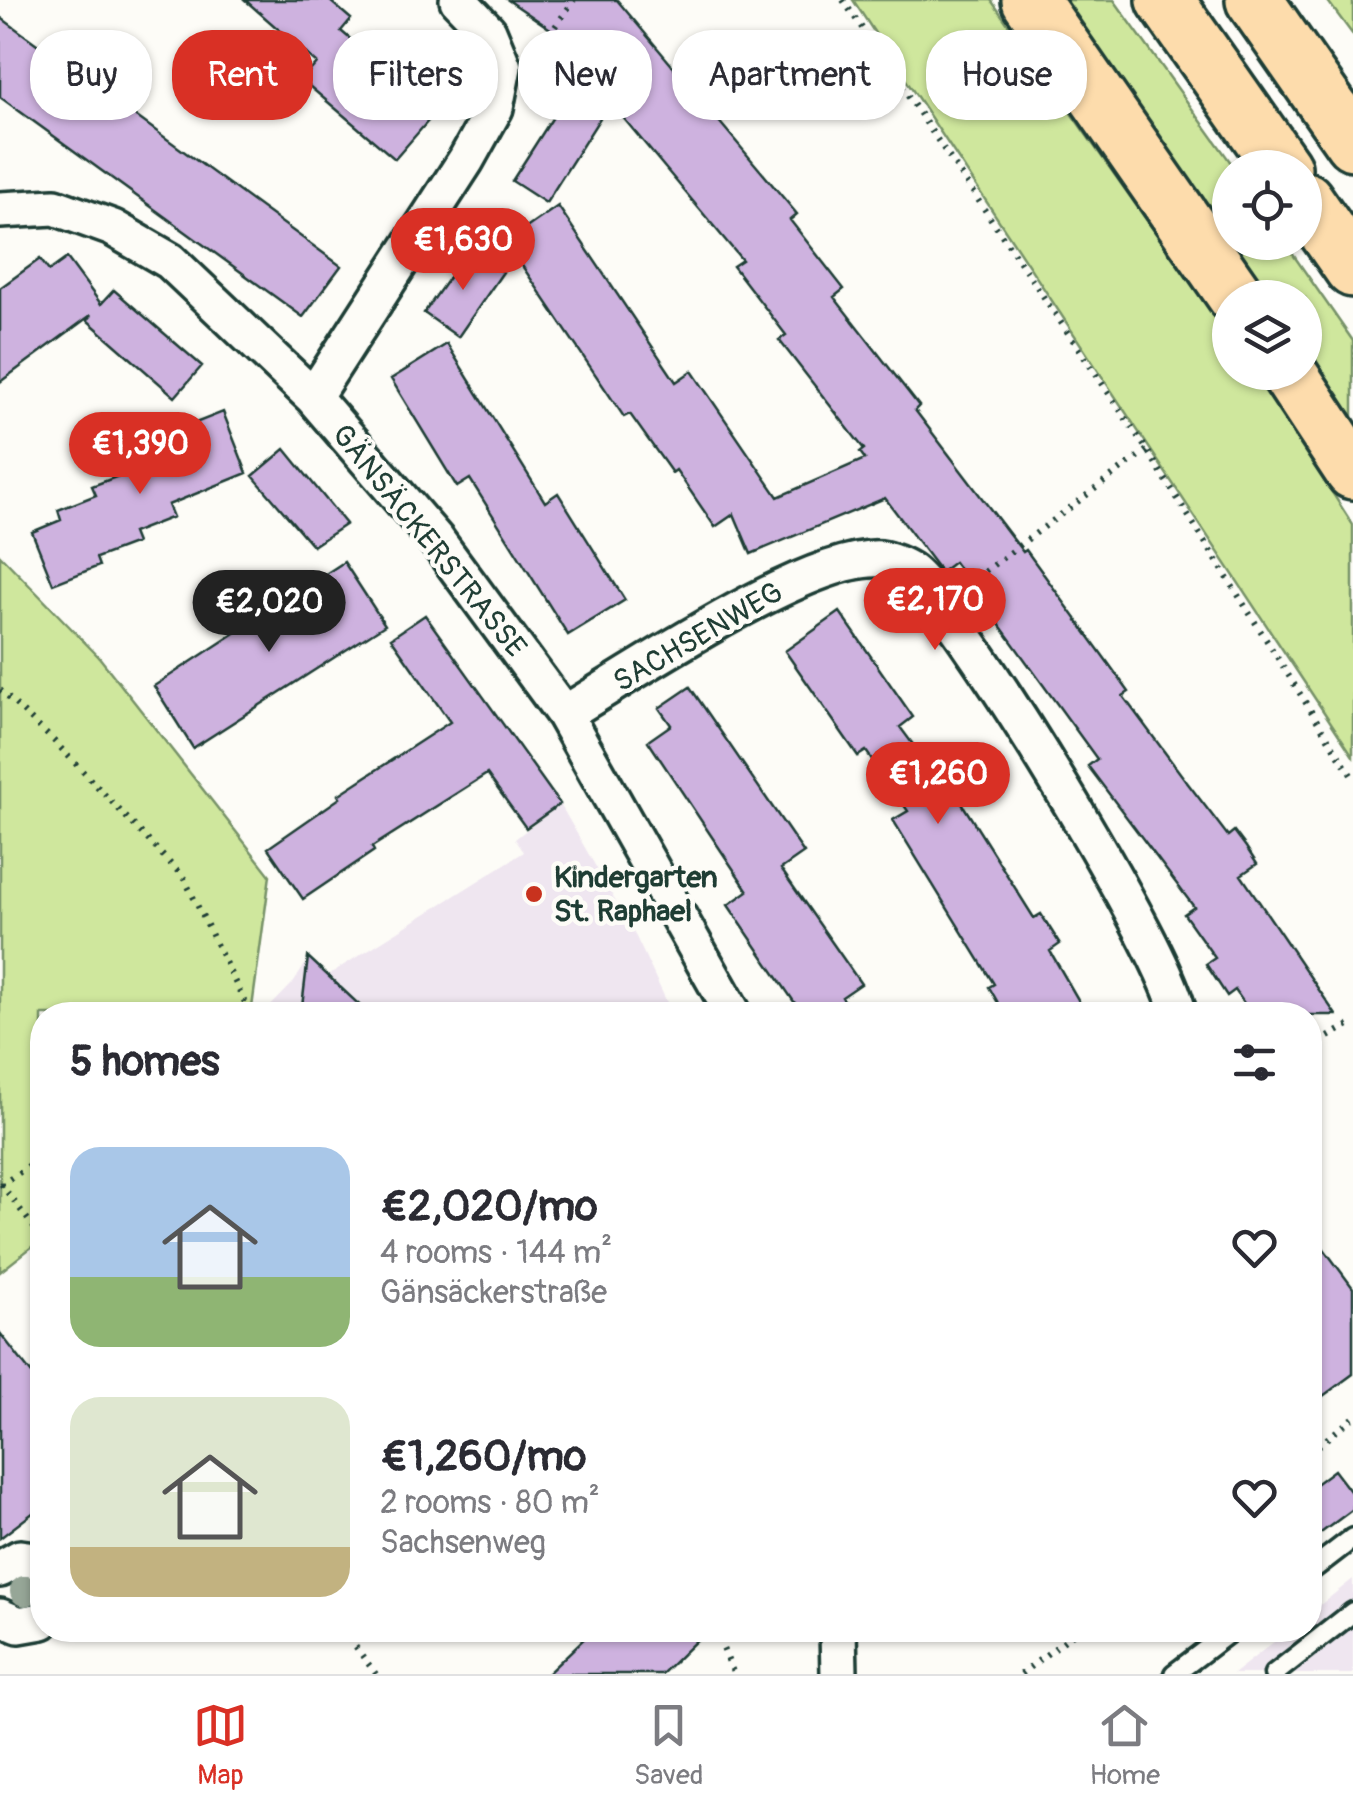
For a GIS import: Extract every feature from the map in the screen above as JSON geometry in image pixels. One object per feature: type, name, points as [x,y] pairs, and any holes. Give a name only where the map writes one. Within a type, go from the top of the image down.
[{"type":"highway","points":[[1030,0],[1224,280]]},
{"type":"highway","points":[[1165,0],[1270,150]]},
{"type":"highway","points":[[1254,0],[1353,142]]},
{"type":"highway","points":[[1322,224],[1353,269]]},
{"type":"highway","points":[[1300,390],[1353,471]]},
{"type":"street","points":[[313,397],[466,160],[495,108],[504,67],[488,30],[458,0]]},
{"type":"street","name":"GÄNSÄCKERSTRASSE","points":[[0,210],[55,207],[113,228],[170,261],[313,397],[437,541],[564,714],[727,1002]]},
{"type":"street","name":"SACHSENWEG","points":[[564,714],[751,604],[816,572],[848,562],[882,559],[910,570],[941,604],[1063,788],[1178,1002]]},
{"type":"street","points":[[0,1569],[20,1558],[30,1559]]},
{"type":"street","points":[[0,1617],[19,1625],[30,1623]]},
{"type":"street","points":[[838,1642],[839,1674]]},
{"type":"lane","points":[[1322,1562],[1353,1538]]},
{"type":"lane","points":[[1322,1636],[1353,1612]]},
{"type":"lane","points":[[1174,1674],[1216,1642]]},
{"type":"lane","points":[[1274,1674],[1315,1642]]},
{"type":"path","points":[[553,30],[574,0]]},
{"type":"path","points":[[843,0],[1148,450],[1353,778]]},
{"type":"path","points":[[941,604],[1148,450]]},
{"type":"path","points":[[0,690],[184,878],[245,1002]]},
{"type":"path","points":[[1322,1040],[1353,1023]]},
{"type":"path","points":[[30,1166],[1,1185],[30,1222]]},
{"type":"path","points":[[1322,1443],[1353,1418]]},
{"type":"path","points":[[351,1642],[376,1674]]},
{"type":"path","points":[[720,1642],[734,1674]]},
{"type":"path","points":[[1020,1674],[1062,1642]]},
{"type":"shaded area","name":"Kindergarten St. Raphael","points":[[560,804],[636,937],[667,1002],[275,1002],[309,958],[328,975],[524,852],[515,839]]},
{"type":"shaded area","points":[[1353,1579],[1353,1674],[1233,1674],[1274,1642],[1322,1642],[1322,1604]]},
{"type":"green space","points":[[853,0],[991,0],[1012,30],[926,30],[926,110],[906,80],[906,30],[873,30]]},
{"type":"green space","points":[[1064,0],[1114,0],[1222,150],[1212,150],[1212,214],[1087,30]]},
{"type":"green space","points":[[1327,0],[1353,0],[1353,35]]},
{"type":"green space","points":[[932,120],[1076,120],[1212,313],[1212,390],[1266,390],[1353,525],[1353,756]]},
{"type":"green space","points":[[1243,260],[1297,260],[1311,280],[1257,280]]},
{"type":"green space","points":[[1322,296],[1353,341],[1353,427],[1322,380]]},
{"type":"green space","points":[[0,555],[99,657],[270,875],[253,1002],[30,1002],[30,1248],[0,1272]]},
{"type":"building","points":[[245,0],[329,0],[351,19],[342,30],[333,30],[333,106],[313,89],[313,68],[317,63],[313,60],[313,30],[279,30]]},
{"type":"building","points":[[508,0],[617,0],[642,30],[552,30]]},
{"type":"building","points":[[0,17],[30,39],[30,119],[0,97]]},
{"type":"building","points":[[652,42],[672,65],[672,120],[718,120],[797,214],[790,220],[844,289],[834,297],[1106,660],[1129,692],[1123,696],[1186,781],[1228,836],[1234,831],[1246,847],[1257,864],[1241,875],[1336,1015],[1322,1015],[1322,1002],[1243,1002],[1235,990],[1227,996],[1206,964],[1215,958],[1184,914],[1194,907],[1088,766],[1097,759],[954,562],[941,572],[885,498],[751,554],[734,514],[715,527],[676,470],[672,473],[630,414],[624,417],[506,242],[558,206],[676,382],[692,371],[778,497],[865,459],[860,452],[864,449],[779,340],[786,335],[733,266],[742,260],[625,120],[652,120]]},
{"type":"building","points":[[32,120],[141,120],[341,266],[303,317]]},
{"type":"building","points":[[349,120],[429,120],[395,159]]},
{"type":"building","points":[[551,120],[599,120],[546,203],[512,181]]},
{"type":"building","points":[[469,249],[503,272],[458,337],[424,313]]},
{"type":"building","points":[[67,258],[101,304],[114,290],[202,366],[175,397],[87,320],[91,315],[0,382],[0,288],[40,259],[49,271]]},
{"type":"building","points":[[447,344],[545,502],[558,493],[625,600],[568,635],[470,479],[457,487],[391,379]]},
{"type":"building","points":[[223,412],[247,473],[168,505],[173,517],[132,533],[136,543],[96,558],[99,566],[53,584],[32,532],[61,520],[58,510],[96,495],[92,486],[132,471],[128,460],[169,444],[165,435]]},
{"type":"building","points":[[285,449],[346,524],[313,546],[253,476]]},
{"type":"building","points":[[344,562],[385,625],[193,748],[154,686]]},
{"type":"building","points":[[840,612],[913,717],[900,727],[946,789],[951,786],[1034,918],[1041,914],[1060,944],[1050,951],[1079,1002],[998,1002],[989,987],[994,984],[893,820],[908,811],[866,751],[858,756],[785,651]]},
{"type":"building","points":[[425,615],[560,804],[526,828],[487,774],[372,847],[374,851],[303,899],[268,848],[340,798],[338,795],[450,722],[391,638]]},
{"type":"building","points":[[690,687],[804,853],[781,869],[861,984],[842,997],[845,1002],[794,1002],[728,905],[748,891],[648,741],[671,725],[659,708]]},
{"type":"building","points":[[308,957],[356,1002],[303,1002]]},
{"type":"building","points":[[1322,1246],[1353,1288],[1353,1374],[1323,1396]]},
{"type":"building","points":[[0,1333],[30,1372],[30,1515],[0,1538]]},
{"type":"building","points":[[1334,1470],[1353,1495],[1353,1509],[1322,1532],[1322,1479]]},
{"type":"building","points":[[580,1642],[695,1642],[662,1674],[547,1674]]},
{"type":"place","name":"Kindergarten St. Raphael","points":[[534,894]]}]
